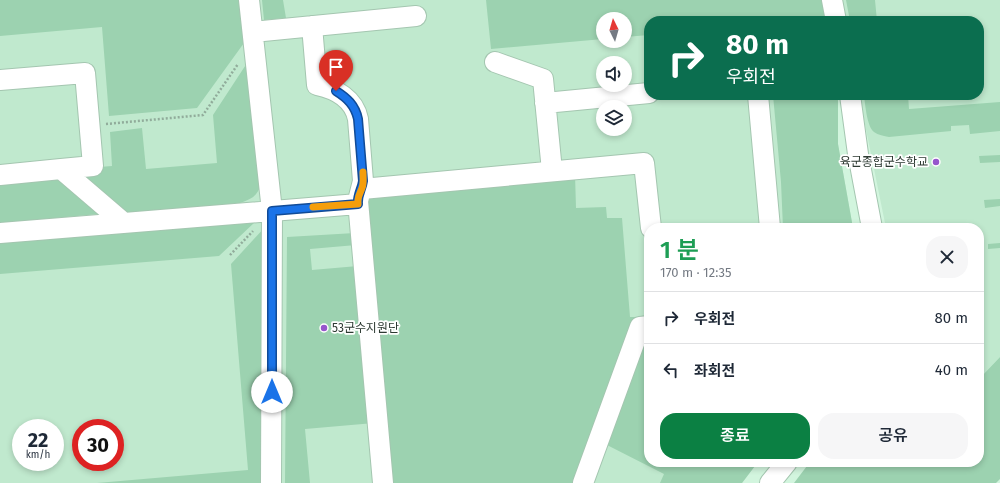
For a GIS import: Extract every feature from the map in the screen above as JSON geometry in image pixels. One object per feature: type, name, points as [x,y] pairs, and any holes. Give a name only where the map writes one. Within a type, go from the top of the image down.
[{"type":"street","points":[[249,0],[272,211],[271,483]]},
{"type":"street","points":[[832,0],[835,16]]},
{"type":"street","points":[[253,37],[312,26],[416,16]]},
{"type":"street","points":[[312,26],[317,85],[326,87],[344,97],[356,110],[358,119],[363,181],[360,196],[383,483]]},
{"type":"street","points":[[495,62],[543,79],[552,171]]},
{"type":"street","points":[[0,80],[85,73],[93,166],[0,175]]},
{"type":"street","points":[[545,103],[644,94]]},
{"type":"street","points":[[758,100],[770,223]]},
{"type":"street","points":[[851,100],[858,154],[871,223]]},
{"type":"street","points":[[0,233],[272,211],[360,196],[552,171],[644,163],[650,223]]},
{"type":"street","points":[[62,169],[124,222]]},
{"type":"street","points":[[583,483],[640,327],[644,327]]},
{"type":"street","points":[[770,483],[783,467]]},
{"type":"path","points":[[89,126],[202,115],[253,37]]},
{"type":"path","points":[[230,255],[272,211]]},
{"type":"shaded area","name":"53군수지원단","points":[[0,0],[823,0],[690,16],[644,16],[644,100],[838,100],[838,144],[852,223],[644,223],[644,467],[754,467],[742,483],[0,483]]},
{"type":"shaded area","points":[[0,0],[245,0],[249,36],[197,108],[109,116],[102,27],[0,36]]},
{"type":"shaded area","points":[[262,0],[283,0],[286,18],[264,20]]},
{"type":"shaded area","points":[[486,0],[823,0],[826,16],[644,16],[644,35],[632,36],[632,12],[596,12],[596,40],[491,49]]},
{"type":"shaded area","name":"육군종합군수학교","points":[[839,0],[1000,0],[1000,357],[984,374],[984,223],[885,223],[860,100],[984,100],[984,16],[843,16]]},
{"type":"shaded area","points":[[846,0],[875,0],[877,16],[849,16]]},
{"type":"shaded area","points":[[249,60],[261,185],[253,197],[240,203],[124,214],[84,179],[86,172],[99,167],[112,166],[110,132],[142,128],[146,169],[217,163],[213,115]]},
{"type":"shaded area","points":[[773,100],[838,100],[838,144],[852,223],[783,223],[781,182]]},
{"type":"shaded area","points":[[865,100],[908,100],[909,109],[1000,102],[1000,131],[970,134],[969,125],[951,126],[951,131],[889,137],[874,132],[867,115]]},
{"type":"shaded area","points":[[1000,155],[1000,162],[980,163],[979,156]]},
{"type":"shaded area","points":[[575,174],[576,208],[606,207],[607,218],[622,218],[630,317],[642,317],[581,483],[390,483],[364,193]]},
{"type":"shaded area","points":[[58,177],[99,214],[0,223],[0,182]]},
{"type":"shaded area","points":[[1000,199],[1000,206],[985,208],[984,200]]},
{"type":"shaded area","points":[[255,222],[219,256],[0,274],[0,243]]},
{"type":"shaded area","points":[[265,227],[263,483],[97,483],[248,470],[231,264]]},
{"type":"shaded area","points":[[355,233],[356,245],[310,249],[312,270],[358,266],[374,423],[305,429],[310,483],[285,483],[287,237]]},
{"type":"shaded area","points":[[1000,243],[1000,248],[988,249],[988,244]]},
{"type":"shaded area","points":[[644,333],[644,464],[605,444]]},
{"type":"shaded area","points":[[1000,357],[1000,479],[996,483],[794,483],[806,467],[984,467],[984,374]]},
{"type":"shaded area","points":[[650,467],[754,467],[742,483],[660,483],[664,474]]},
{"type":"slow traffic","points":[[313,207],[358,204],[359,194],[362,189],[363,172]]},
{"type":"place","name":"육군종합군수학교","points":[[936,162]]},
{"type":"place","name":"53군수지원단","points":[[324,328]]},
{"type":"route","points":[[272,392],[272,211],[358,204],[359,194],[362,189],[363,181],[356,110],[352,104],[336,91]]}]
